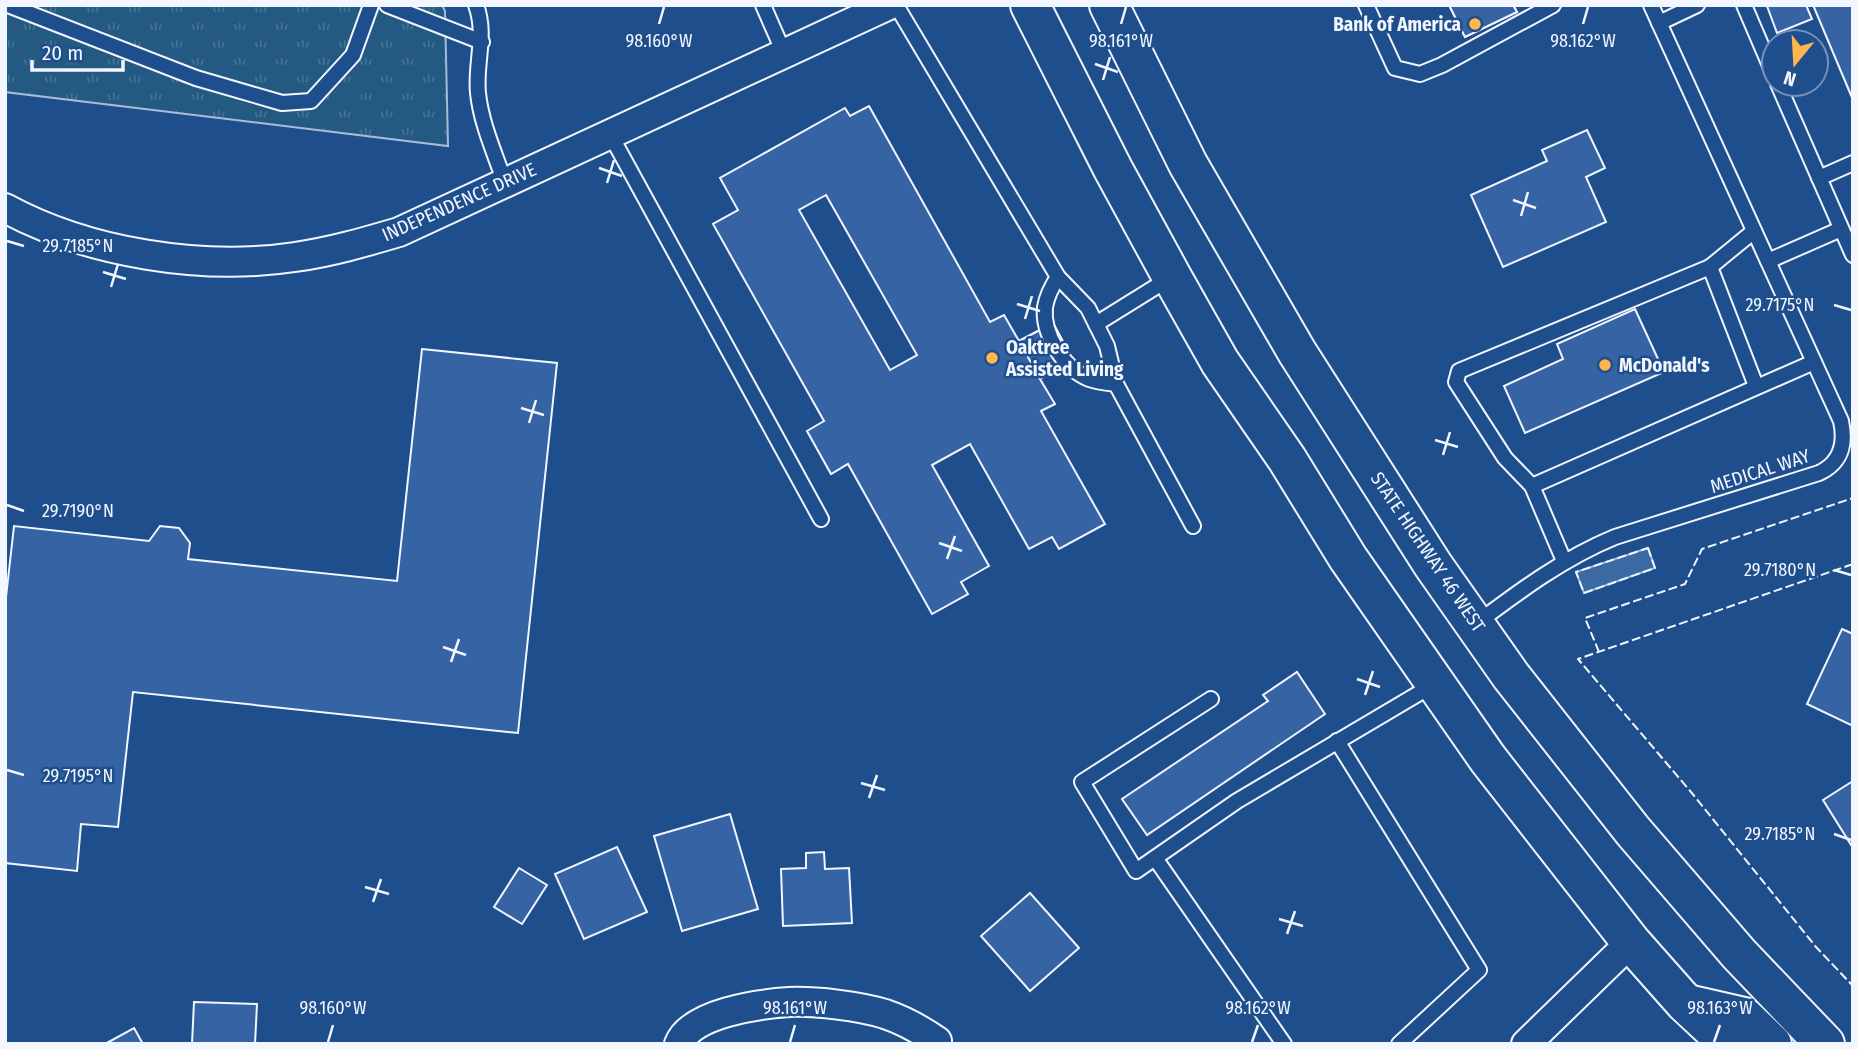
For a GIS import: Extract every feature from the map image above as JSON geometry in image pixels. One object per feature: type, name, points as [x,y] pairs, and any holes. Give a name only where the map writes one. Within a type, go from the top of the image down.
[{"type":"main road","points":[[1030,5],[1171,277],[1220,362],[1287,459],[1348,558],[1488,759],[1631,943],[1685,1003],[1729,1044]]},
{"type":"main road","name":"STATE HIGHWAY 46 WEST","points":[[1109,5],[1188,164],[1297,352],[1433,565],[1511,676],[1678,886],[1825,1044]]},
{"type":"main road","points":[[1685,1003],[1744,1017],[1772,1044]]},
{"type":"street","name":"INDEPENDENCE DRIVE","points":[[5,208],[69,237],[177,258],[237,261],[293,257],[341,249],[399,232],[889,5]]},
{"type":"street","points":[[1526,1044],[1631,943]]},
{"type":"street","points":[[679,1044],[688,1030],[701,1021],[790,1002],[883,1013],[919,1029],[937,1041]]},
{"type":"lane","points":[[8,5],[196,78],[282,103],[311,101],[329,83],[353,55],[371,5]]},
{"type":"lane","points":[[387,5],[482,42]]},
{"type":"lane","points":[[476,5],[482,30],[479,100],[505,183]]},
{"type":"lane","points":[[762,5],[785,53]]},
{"type":"lane","points":[[896,5],[1058,277],[1088,308],[1107,346],[1116,384],[1193,526]]},
{"type":"lane","points":[[1366,5],[1395,68],[1420,74],[1443,65],[1553,5]]},
{"type":"lane","name":"MEDICAL WAY","points":[[1476,624],[1564,561],[1615,537],[1826,470],[1840,454],[1843,433],[1841,421],[1651,5]]},
{"type":"lane","points":[[1659,23],[1697,5]]},
{"type":"lane","points":[[1744,5],[1760,42]]},
{"type":"lane","points":[[1784,98],[1853,255]]},
{"type":"lane","points":[[610,134],[821,519]]},
{"type":"lane","points":[[1819,178],[1853,163]]},
{"type":"lane","points":[[1768,261],[1841,229]]},
{"type":"lane","points":[[1564,561],[1532,486],[1505,458],[1456,382],[1459,372],[1710,267],[1754,231]]},
{"type":"lane","points":[[1710,267],[1756,386]]},
{"type":"lane","points":[[1058,277],[1047,298],[1045,310],[1051,335],[1063,359],[1077,373],[1089,379],[1116,384]]},
{"type":"lane","points":[[1096,324],[1171,277]]},
{"type":"lane","points":[[1532,486],[1814,362]]},
{"type":"lane","points":[[1211,699],[1082,782],[1136,871],[1237,801],[1434,684]]},
{"type":"lane","points":[[1337,741],[1479,970],[1399,1044]]},
{"type":"lane","points":[[1155,858],[1284,1044]]},
{"type":"green space","points":[[5,5],[442,5],[445,11],[448,146],[5,92]]},
{"type":"shaded area","points":[[1648,548],[1655,568],[1584,593],[1576,572]]},
{"type":"building","name":"Bank of America","points":[[1449,5],[1513,5],[1517,12],[1465,37]]},
{"type":"building","name":"Bank of America","points":[[1449,5],[1513,5],[1517,12],[1465,37]]},
{"type":"building","points":[[1806,5],[1812,19],[1790,28],[1775,28],[1767,6]]},
{"type":"building","points":[[1813,5],[1853,5],[1853,100],[1830,45],[1830,28],[1823,28]]},
{"type":"building","name":"Oaktree Assisted Living","points":[[869,106],[990,322],[1004,315],[1019,341],[1053,323],[1073,360],[1040,379],[1055,404],[1041,411],[1105,524],[1059,549],[1052,537],[1029,549],[970,444],[932,465],[989,566],[961,582],[968,594],[932,614],[848,464],[831,474],[807,431],[824,421],[713,224],[738,210],[720,178],[845,108],[850,116]],"holes":[[[826,195],[917,355],[890,370],[799,210]]]},
{"type":"building","points":[[1587,130],[1605,168],[1586,177],[1606,222],[1503,267],[1471,195],[1547,161],[1542,150]]},
{"type":"building","name":"McDonald's","points":[[1635,309],[1664,372],[1525,433],[1504,386],[1563,359],[1557,344]]},
{"type":"building","points":[[1053,323],[1073,360],[1040,379],[1019,341]]},
{"type":"building","points":[[422,349],[557,363],[518,733],[133,692],[118,827],[81,824],[77,871],[5,863],[5,606],[14,526],[149,541],[160,526],[179,528],[190,543],[188,559],[397,581]]},
{"type":"building","points":[[1842,629],[1853,634],[1853,726],[1807,704]]},
{"type":"building","points":[[1297,672],[1325,714],[1147,835],[1122,799],[1268,701],[1263,695]]},
{"type":"building","points":[[1853,781],[1853,848],[1823,800]]},
{"type":"building","points":[[730,814],[758,909],[682,931],[654,836]]},
{"type":"building","points":[[617,847],[647,912],[584,939],[555,874]]},
{"type":"building","points":[[824,852],[825,869],[849,868],[852,923],[783,926],[781,869],[806,868],[806,853]]},
{"type":"building","points":[[519,868],[547,885],[522,924],[494,907]]},
{"type":"building","points":[[1030,893],[1079,948],[1030,991],[981,936]]},
{"type":"building","points":[[194,1002],[257,1004],[255,1044],[192,1044]]},
{"type":"building","points":[[134,1028],[143,1044],[105,1044]]},
{"type":"fence","points":[[1599,652],[1585,618],[1685,584],[1702,549],[1853,498]]},
{"type":"fence","points":[[1648,548],[1655,568],[1584,593],[1576,572],[1648,548]]},
{"type":"fence","points":[[1853,564],[1578,659],[1691,792],[1816,947],[1853,986]]},
{"type":"place","name":"Bank of America","points":[[1475,24]]},
{"type":"place","name":"Oaktree Assisted Living","points":[[992,358]]},
{"type":"place","name":"McDonald's","points":[[1605,365]]}]
